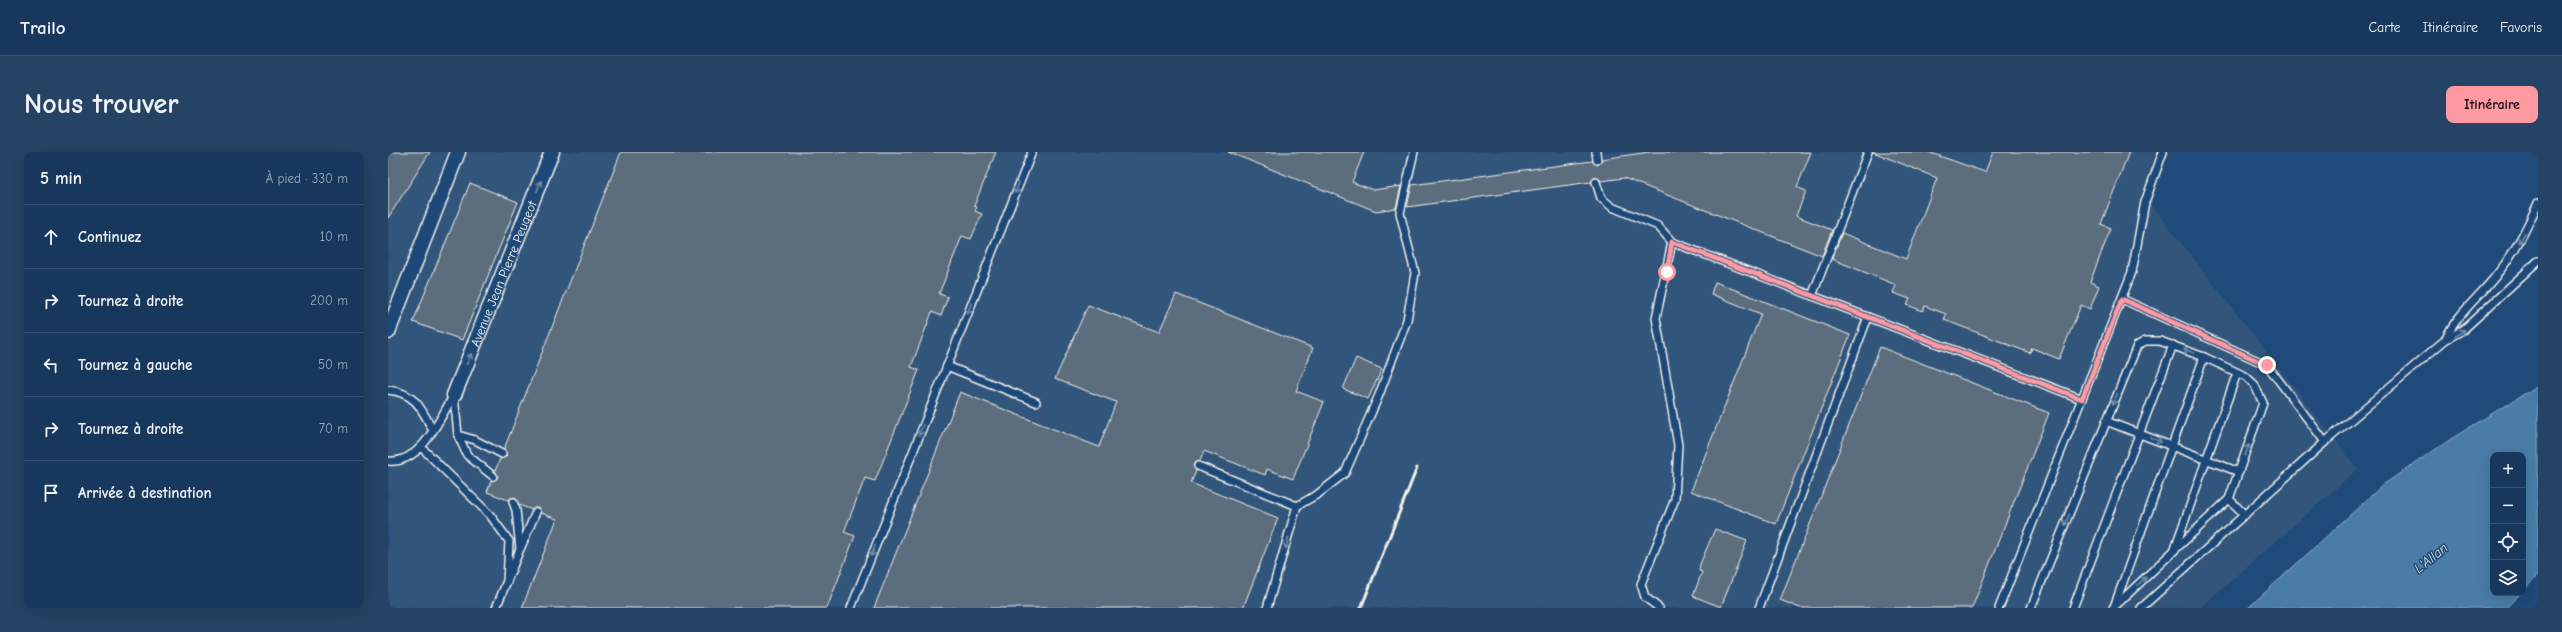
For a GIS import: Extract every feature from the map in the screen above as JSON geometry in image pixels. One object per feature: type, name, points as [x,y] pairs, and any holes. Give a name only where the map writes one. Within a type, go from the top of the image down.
[{"type":"street","points":[[388,332],[458,152]]},
{"type":"street","name":"Avenue Jean Pierre Peugeot","points":[[454,395],[552,152]]},
{"type":"lane","points":[[851,608],[1032,152]]},
{"type":"lane","points":[[1267,608],[1297,506],[1318,494],[1345,473],[1379,395],[1407,320],[1415,273],[1400,213],[1414,152]]},
{"type":"lane","points":[[1812,296],[1868,152]]},
{"type":"lane","points":[[1999,608],[2003,594],[2132,272],[2145,202],[2163,152]]},
{"type":"lane","points":[[1596,182],[1601,198],[1612,207],[1658,226],[1672,242],[2082,399]]},
{"type":"lane","points":[[2445,340],[2452,325],[2495,277],[2515,250],[2538,203]]},
{"type":"lane","points":[[1659,608],[1645,597],[1641,584],[1675,498],[1678,445],[1656,318],[1672,242]]},
{"type":"lane","points":[[2141,608],[2325,442],[2445,340],[2463,330],[2538,261]]},
{"type":"lane","points":[[2122,299],[2267,365],[2325,442]]},
{"type":"lane","points":[[1759,608],[1868,317]]},
{"type":"lane","points":[[2031,608],[2137,346],[2145,341],[2160,341],[2204,357],[2237,373],[2254,384],[2263,403],[2229,499],[2113,608]]},
{"type":"lane","points":[[2073,608],[2173,345]]},
{"type":"lane","points":[[2113,608],[2204,357]]},
{"type":"lane","points":[[947,366],[1036,402]]},
{"type":"lane","points":[[2175,550],[2205,459],[2237,373]]},
{"type":"lane","points":[[388,390],[398,391],[416,401],[432,429]]},
{"type":"lane","points":[[388,461],[410,457],[422,447],[454,395]]},
{"type":"lane","points":[[454,395],[458,435],[467,455],[493,476]]},
{"type":"lane","points":[[2106,421],[2239,472]]},
{"type":"lane","points":[[458,435],[475,440],[502,454]]},
{"type":"lane","points":[[422,447],[490,515],[509,541],[507,582]]},
{"type":"lane","points":[[1198,466],[1297,506]]},
{"type":"lane","points":[[2229,499],[2245,514]]},
{"type":"lane","points":[[513,502],[516,510],[520,549]]},
{"type":"lane","points":[[496,608],[536,512]]},
{"type":"lane","points":[[1995,608],[2003,594]]},
{"type":"shaded area","points":[[388,152],[2170,152],[2151,204],[2358,469],[2200,608],[388,608]]},
{"type":"water","name":"L'Allan","points":[[2538,387],[2538,575],[2526,588],[2526,452],[2490,452],[2490,596],[2518,596],[2506,608],[2248,608],[2384,484],[2454,437]]},
{"type":"building","points":[[388,152],[430,152],[388,218]]},
{"type":"building","points":[[621,152],[996,152],[974,206],[977,207],[975,211],[982,214],[971,239],[962,236],[939,294],[948,297],[941,316],[932,312],[911,367],[919,370],[875,481],[865,478],[844,532],[855,536],[827,608],[522,608],[557,519],[541,513],[538,507],[532,510],[519,505],[514,497],[508,500],[487,492],[491,481],[498,477],[495,471],[500,459],[507,456],[504,449]]},
{"type":"building","points":[[1228,152],[1364,152],[1352,182],[1373,190],[1401,186],[1396,208],[1376,211]]},
{"type":"building","points":[[1649,152],[1811,152],[1797,187],[1806,191],[1796,216],[1832,230],[1822,256],[1624,178],[1601,181],[1595,177],[1591,182],[1407,207],[1412,185],[1592,161],[1598,165],[1602,159]]},
{"type":"building","points":[[1873,152],[1928,152],[1985,172],[1993,152],[2129,152],[2101,224],[2111,228],[2090,282],[2099,286],[2090,309],[2081,305],[2059,359],[2032,348],[2030,353],[1944,320],[1946,314],[1925,306],[1923,311],[1907,305],[1910,299],[1893,293],[1896,285],[1832,259],[1842,233],[1906,259],[1937,178]]},
{"type":"building","points":[[470,183],[518,202],[462,340],[413,322]]},
{"type":"building","points":[[1715,282],[1850,335],[1776,524],[1691,491],[1761,314],[1711,294]]},
{"type":"building","points":[[1176,294],[1313,348],[1296,391],[1324,402],[1293,479],[1267,469],[1265,475],[1204,451],[1200,461],[1193,465],[1196,471],[1191,483],[1278,518],[1243,608],[874,608],[960,392],[1099,447],[1116,402],[1055,379],[1088,305],[1159,332]]},
{"type":"building","points":[[1880,347],[2049,413],[1972,608],[1800,608],[1780,600]]},
{"type":"building","points":[[1356,358],[1382,369],[1368,399],[1343,389]]},
{"type":"building","points":[[1715,529],[1747,541],[1721,607],[1693,596],[1702,572],[1699,571],[1700,564]]},
{"type":"railway","points":[[1361,608],[1417,468]]},
{"type":"route","points":[[1667,272],[1672,242],[2082,399],[2122,299],[2267,365]]}]
